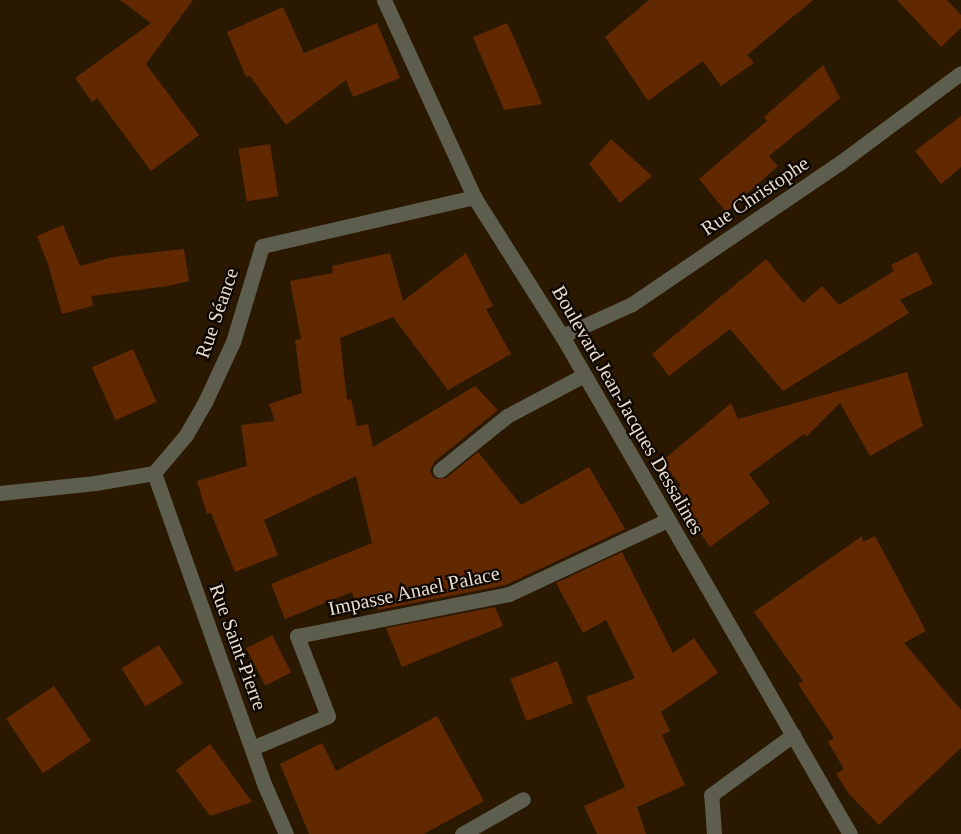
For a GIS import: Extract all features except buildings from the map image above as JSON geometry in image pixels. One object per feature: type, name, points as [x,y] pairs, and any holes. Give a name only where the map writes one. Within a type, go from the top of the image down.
[{"type":"street","name":"Boulevard Jean-Jacques Dessalines","points":[[384,0],[474,197],[562,336],[850,834]]},
{"type":"street","name":"Rue Christophe","points":[[562,336],[632,304],[841,162],[961,73]]},
{"type":"street","name":"Rue Séance","points":[[154,472],[186,435],[214,382],[233,342],[262,246],[474,197]]},
{"type":"street","points":[[440,470],[507,416],[584,375]]},
{"type":"street","points":[[0,493],[95,483],[154,472]]},
{"type":"street","name":"Rue Saint-Pierre","points":[[154,472],[252,748],[286,834]]},
{"type":"street","name":"Impasse Anael Palace","points":[[252,748],[328,716],[297,636],[509,594],[668,520]]},
{"type":"street","points":[[714,834],[711,795],[793,735]]},
{"type":"street","points":[[462,834],[523,799]]}]
